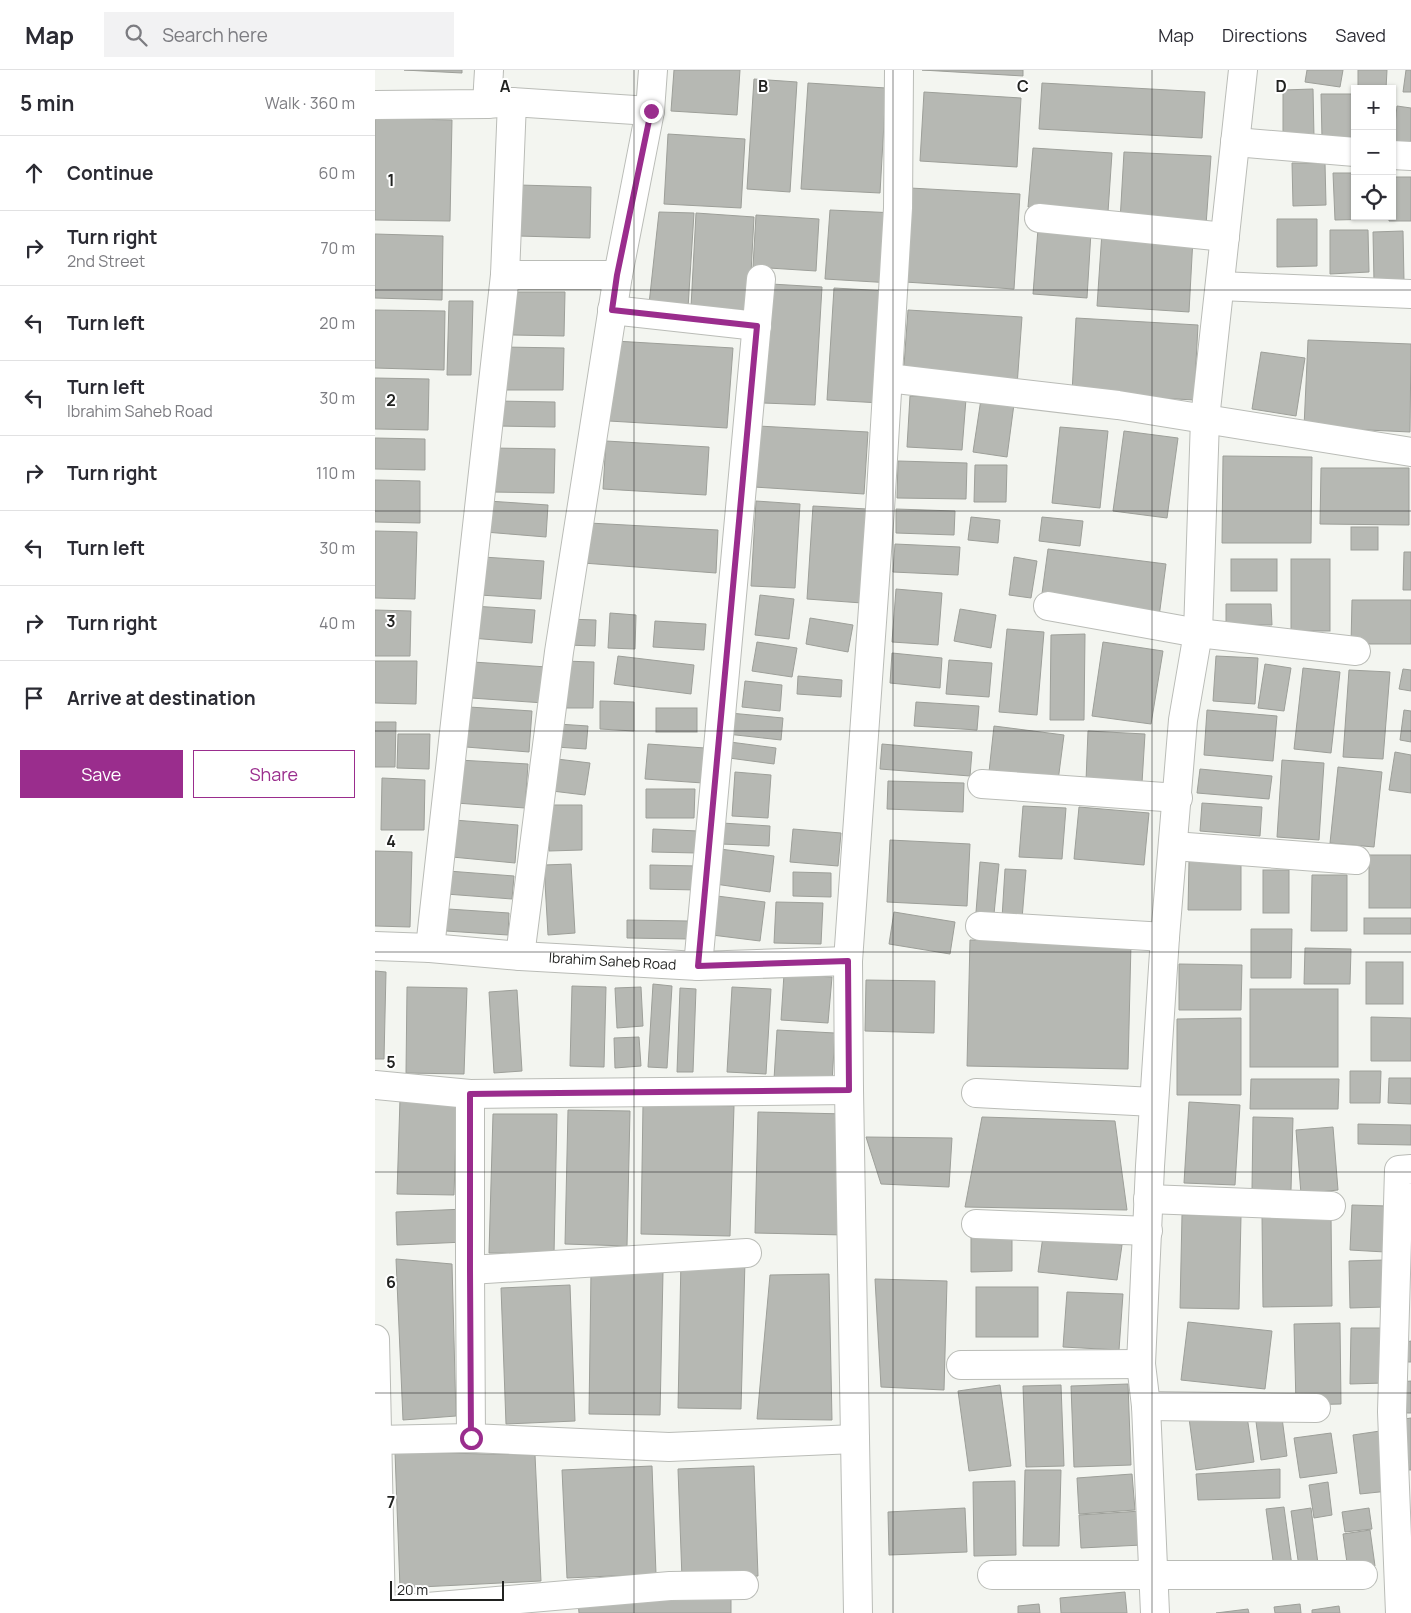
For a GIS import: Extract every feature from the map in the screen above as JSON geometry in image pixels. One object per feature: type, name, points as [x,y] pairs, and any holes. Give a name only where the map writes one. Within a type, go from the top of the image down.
[{"type":"street","points":[[430,948],[505,274],[500,103],[489,70]]},
{"type":"street","points":[[520,956],[559,652],[617,275],[651,111],[653,70]]},
{"type":"street","points":[[858,1613],[848,961],[881,510],[898,208],[899,70]]},
{"type":"street","points":[[1155,1613],[1146,1406],[1141,1364],[1148,1200],[1165,937],[1183,720],[1199,633],[1205,419],[1243,70]]},
{"type":"street","points":[[375,105],[500,103],[651,111]]},
{"type":"street","points":[[1235,142],[1351,152]]},
{"type":"street","points":[[1396,155],[1411,156]]},
{"type":"street","points":[[1039,218],[1225,237]]},
{"type":"street","points":[[505,274],[617,275]]},
{"type":"street","points":[[698,966],[761,279]]},
{"type":"street","points":[[1220,286],[1411,294]]},
{"type":"street","points":[[612,310],[757,326]]},
{"type":"street","points":[[888,378],[1118,405],[1411,452]]},
{"type":"street","points":[[1048,606],[1199,633],[1356,652]]},
{"type":"street","points":[[982,784],[1178,798]]},
{"type":"street","points":[[1174,846],[1356,860]]},
{"type":"street","points":[[980,926],[1165,937]]},
{"type":"street","name":"Ibrahim Saheb Road","points":[[375,946],[698,966],[848,961]]},
{"type":"street","points":[[375,1085],[470,1094],[849,1090]]},
{"type":"street","points":[[976,1093],[1154,1102]]},
{"type":"street","points":[[470,1094],[471,1438]]},
{"type":"street","points":[[1400,1613],[1392,1412],[1399,1170],[1411,1170]]},
{"type":"street","points":[[1148,1200],[1331,1206]]},
{"type":"street","points":[[975,1224],[1148,1231]]},
{"type":"street","points":[[470,1270],[747,1253]]},
{"type":"street","points":[[375,1339],[381,1612],[670,1586],[744,1585]]},
{"type":"street","points":[[961,1365],[1141,1364]]},
{"type":"street","points":[[1146,1406],[1316,1408]]},
{"type":"street","points":[[376,1440],[471,1438],[669,1447],[855,1439]]},
{"type":"street","points":[[992,1575],[1363,1575]]},
{"type":"building","points":[[404,70],[462,70],[462,73]]},
{"type":"building","points":[[674,70],[740,70],[737,115],[671,111]]},
{"type":"building","points":[[922,70],[1023,70],[1023,76]]},
{"type":"building","points":[[1307,70],[1343,70],[1340,87],[1305,82]]},
{"type":"building","points":[[1358,70],[1387,70],[1386,85],[1358,85]]},
{"type":"building","points":[[1406,70],[1411,70],[1411,92],[1403,92]]},
{"type":"building","points":[[754,79],[797,82],[790,192],[747,189]]},
{"type":"building","points":[[808,83],[886,88],[880,193],[801,189]]},
{"type":"building","points":[[1042,83],[1205,92],[1202,138],[1039,129]]},
{"type":"building","points":[[1313,89],[1314,137],[1283,137],[1283,90]]},
{"type":"building","points":[[924,92],[1021,98],[1017,167],[920,161]]},
{"type":"building","points":[[1321,94],[1351,94],[1351,137],[1322,138]]},
{"type":"building","points":[[1397,106],[1411,108],[1411,144],[1396,142]]},
{"type":"building","points":[[375,118],[452,120],[450,221],[375,220]]},
{"type":"building","points":[[668,134],[745,139],[741,208],[664,204]]},
{"type":"building","points":[[1033,148],[1112,153],[1108,212],[1028,207]]},
{"type":"building","points":[[1124,152],[1211,156],[1206,225],[1120,221]]},
{"type":"building","points":[[1292,163],[1325,163],[1326,205],[1293,206]]},
{"type":"building","points":[[1333,173],[1351,173],[1351,220],[1335,220]]},
{"type":"building","points":[[1396,177],[1411,177],[1411,221],[1389,221],[1396,220]]},
{"type":"building","points":[[519,185],[591,187],[590,238],[518,236]]},
{"type":"building","points":[[910,188],[1020,194],[1014,289],[905,282]]},
{"type":"building","points":[[830,210],[896,213],[892,283],[825,279]]},
{"type":"building","points":[[659,212],[694,213],[688,308],[649,304]]},
{"type":"building","points":[[696,213],[754,217],[749,310],[691,307]]},
{"type":"building","points":[[756,215],[819,219],[816,271],[753,267]]},
{"type":"building","points":[[1277,219],[1317,219],[1317,266],[1277,267]]},
{"type":"building","points":[[1038,229],[1091,232],[1087,298],[1033,294]]},
{"type":"building","points":[[1330,230],[1368,230],[1369,272],[1330,274]]},
{"type":"building","points":[[1403,231],[1404,281],[1374,282],[1373,232]]},
{"type":"building","points":[[1102,232],[1193,238],[1189,312],[1097,306]]},
{"type":"building","points":[[375,234],[443,236],[442,300],[375,298]]},
{"type":"building","points":[[771,284],[822,287],[815,405],[763,403]]},
{"type":"building","points":[[834,288],[888,291],[881,403],[827,400]]},
{"type":"building","points":[[515,292],[565,292],[564,336],[513,335]]},
{"type":"building","points":[[449,301],[473,301],[471,375],[447,375]]},
{"type":"building","points":[[375,310],[445,311],[444,370],[375,368]]},
{"type":"building","points":[[908,310],[1022,317],[1017,386],[903,379]]},
{"type":"building","points":[[1076,318],[1198,325],[1194,400],[1072,393]]},
{"type":"building","points":[[1308,340],[1411,344],[1410,432],[1304,427]]},
{"type":"building","points":[[615,341],[733,348],[727,428],[609,421]]},
{"type":"building","points":[[503,347],[564,348],[563,390],[502,390]]},
{"type":"building","points":[[1261,352],[1305,358],[1296,416],[1252,409]]},
{"type":"building","points":[[375,378],[429,379],[428,430],[375,429]]},
{"type":"building","points":[[910,396],[966,399],[962,450],[907,447]]},
{"type":"building","points":[[981,399],[1014,404],[1007,457],[973,452]]},
{"type":"building","points":[[497,401],[555,402],[555,427],[497,426]]},
{"type":"building","points":[[758,426],[868,432],[864,494],[754,487]]},
{"type":"building","points":[[1060,427],[1108,431],[1100,508],[1052,503]]},
{"type":"building","points":[[1124,431],[1178,438],[1167,518],[1113,511]]},
{"type":"building","points":[[375,438],[425,439],[425,470],[375,469]]},
{"type":"building","points":[[606,441],[709,447],[706,495],[603,489]]},
{"type":"building","points":[[492,448],[555,449],[554,493],[491,492]]},
{"type":"building","points":[[1223,456],[1312,457],[1311,543],[1222,543]]},
{"type":"building","points":[[898,461],[967,463],[966,499],[897,498]]},
{"type":"building","points":[[975,465],[1007,465],[1006,502],[974,502]]},
{"type":"building","points":[[1321,468],[1409,468],[1409,525],[1320,524]]},
{"type":"building","points":[[375,480],[420,481],[420,523],[375,522]]},
{"type":"building","points":[[488,501],[548,505],[546,537],[485,532]]},
{"type":"building","points":[[756,501],[800,504],[795,588],[751,586]]},
{"type":"building","points":[[813,506],[867,509],[862,603],[807,599]]},
{"type":"building","points":[[896,509],[955,511],[954,535],[896,533]]},
{"type":"building","points":[[971,517],[1000,520],[998,543],[968,540]]},
{"type":"building","points":[[1042,517],[1083,521],[1080,546],[1039,541]]},
{"type":"building","points":[[589,523],[718,530],[716,573],[583,563]]},
{"type":"building","points":[[1351,527],[1378,527],[1378,550],[1351,550]]},
{"type":"building","points":[[375,531],[417,532],[415,599],[375,598]]},
{"type":"building","points":[[895,544],[960,547],[958,575],[893,572]]},
{"type":"building","points":[[1048,549],[1166,564],[1159,617],[1041,601]]},
{"type":"building","points":[[1404,552],[1411,552],[1411,590],[1403,590]]},
{"type":"building","points":[[483,557],[544,561],[541,599],[480,595]]},
{"type":"building","points":[[1014,557],[1037,561],[1031,598],[1009,595]]},
{"type":"building","points":[[1231,559],[1277,559],[1277,591],[1231,591]]},
{"type":"building","points":[[1291,559],[1330,559],[1330,631],[1291,631]]},
{"type":"building","points":[[896,589],[942,593],[938,645],[892,642]]},
{"type":"building","points":[[760,595],[794,599],[789,639],[755,635]]},
{"type":"building","points":[[1352,600],[1411,600],[1411,644],[1351,644]]},
{"type":"building","points":[[1226,604],[1271,604],[1272,625],[1226,625]]},
{"type":"building","points":[[473,606],[535,610],[532,643],[471,638]]},
{"type":"building","points":[[960,609],[996,615],[991,648],[954,641]]},
{"type":"building","points":[[375,610],[411,611],[410,656],[375,656]]},
{"type":"building","points":[[610,613],[636,615],[635,649],[608,648]]},
{"type":"building","points":[[810,618],[853,625],[848,652],[806,644]]},
{"type":"building","points":[[567,619],[596,620],[595,646],[567,645]]},
{"type":"building","points":[[655,621],[706,624],[704,650],[653,647]]},
{"type":"building","points":[[1007,629],[1044,632],[1037,715],[999,712]]},
{"type":"building","points":[[1085,634],[1084,720],[1050,720],[1051,635]]},
{"type":"building","points":[[757,642],[797,648],[792,677],[752,671]]},
{"type":"building","points":[[1103,642],[1163,651],[1151,724],[1092,716]]},
{"type":"building","points":[[892,653],[942,658],[940,688],[890,683]]},
{"type":"building","points":[[618,656],[694,665],[691,694],[614,684]]},
{"type":"building","points":[[1216,656],[1258,658],[1255,704],[1213,701]]},
{"type":"building","points":[[949,660],[992,663],[989,697],[946,694]]},
{"type":"building","points":[[375,661],[417,661],[416,704],[375,703]]},
{"type":"building","points":[[563,661],[594,662],[593,708],[562,708]]},
{"type":"building","points":[[473,662],[547,667],[544,703],[471,698]]},
{"type":"building","points":[[1265,664],[1291,668],[1284,711],[1258,708]]},
{"type":"building","points":[[1303,668],[1340,672],[1331,753],[1294,749]]},
{"type":"building","points":[[1403,669],[1411,670],[1411,691],[1399,689]]},
{"type":"building","points":[[1349,670],[1390,672],[1383,759],[1343,757]]},
{"type":"building","points":[[798,676],[842,680],[841,697],[797,694]]},
{"type":"building","points":[[745,681],[782,685],[780,711],[742,707]]},
{"type":"building","points":[[600,701],[634,702],[634,731],[600,729]]},
{"type":"building","points":[[916,702],[979,706],[977,730],[914,726]]},
{"type":"building","points":[[469,707],[532,711],[529,752],[466,747]]},
{"type":"building","points":[[656,708],[697,708],[697,732],[656,732]]},
{"type":"building","points":[[1207,710],[1277,716],[1273,761],[1204,755]]},
{"type":"building","points":[[1404,710],[1411,711],[1411,742],[1400,740]]},
{"type":"building","points":[[730,713],[783,718],[781,740],[727,734]]},
{"type":"building","points":[[375,722],[396,722],[395,767],[375,767]]},
{"type":"building","points":[[558,724],[588,726],[586,749],[556,747]]},
{"type":"building","points":[[994,726],[1064,735],[1058,781],[989,772]]},
{"type":"building","points":[[1088,731],[1145,734],[1142,783],[1086,781]]},
{"type":"building","points":[[398,734],[430,734],[429,769],[397,768]]},
{"type":"building","points":[[730,742],[776,748],[774,764],[729,758]]},
{"type":"building","points":[[648,744],[705,748],[703,783],[645,779]]},
{"type":"building","points":[[882,744],[972,752],[970,776],[880,769]]},
{"type":"building","points":[[1395,752],[1411,755],[1411,793],[1389,790]]},
{"type":"building","points":[[557,759],[590,763],[585,795],[552,791]]},
{"type":"building","points":[[459,760],[528,764],[525,808],[456,803]]},
{"type":"building","points":[[1282,760],[1324,763],[1319,840],[1277,837]]},
{"type":"building","points":[[1338,767],[1382,772],[1374,847],[1330,843]]},
{"type":"building","points":[[1200,769],[1272,776],[1269,799],[1197,793]]},
{"type":"building","points":[[735,772],[771,775],[768,818],[732,816]]},
{"type":"building","points":[[382,778],[425,780],[424,830],[381,830]]},
{"type":"building","points":[[888,781],[964,783],[963,812],[887,809]]},
{"type":"building","points":[[646,789],[695,789],[694,818],[646,818]]},
{"type":"building","points":[[1202,803],[1262,807],[1260,836],[1200,831]]},
{"type":"building","points":[[548,805],[582,805],[582,850],[549,851]]},
{"type":"building","points":[[1023,806],[1066,808],[1062,859],[1019,857]]},
{"type":"building","points":[[1079,807],[1149,813],[1144,865],[1074,859]]},
{"type":"building","points":[[454,820],[518,825],[515,863],[452,857]]},
{"type":"building","points":[[722,823],[770,826],[769,846],[721,844]]},
{"type":"building","points":[[653,829],[698,831],[697,853],[652,852]]},
{"type":"building","points":[[793,829],[841,833],[838,866],[790,862]]},
{"type":"building","points":[[890,840],[970,844],[967,906],[887,902]]},
{"type":"building","points":[[720,849],[774,856],[770,892],[715,884]]},
{"type":"building","points":[[375,851],[412,852],[410,927],[375,926]]},
{"type":"building","points":[[1369,855],[1411,855],[1411,908],[1369,908]]},
{"type":"building","points":[[1189,861],[1241,861],[1241,910],[1188,910]]},
{"type":"building","points":[[980,862],[999,864],[994,914],[976,912]]},
{"type":"building","points":[[571,864],[575,933],[548,935],[544,865]]},
{"type":"building","points":[[650,865],[698,866],[697,890],[650,889]]},
{"type":"building","points":[[1005,869],[1026,870],[1022,919],[1002,918]]},
{"type":"building","points":[[1263,870],[1289,870],[1289,913],[1263,913]]},
{"type":"building","points":[[448,871],[514,876],[512,899],[446,894]]},
{"type":"building","points":[[793,872],[831,873],[831,897],[793,896]]},
{"type":"building","points":[[1312,875],[1347,875],[1347,931],[1311,931]]},
{"type":"building","points":[[709,895],[765,902],[760,941],[704,934]]},
{"type":"building","points":[[776,902],[823,903],[821,944],[774,943]]},
{"type":"building","points":[[448,909],[509,913],[508,935],[446,931]]},
{"type":"building","points":[[894,912],[955,922],[950,954],[889,944]]},
{"type":"building","points":[[1364,918],[1411,918],[1411,934],[1364,934]]},
{"type":"building","points":[[627,920],[688,921],[689,939],[627,938]]},
{"type":"building","points":[[1251,929],[1292,929],[1291,978],[1251,978]]},
{"type":"building","points":[[970,940],[1131,943],[1128,1069],[967,1066]]},
{"type":"building","points":[[1305,948],[1351,949],[1350,984],[1304,984]]},
{"type":"building","points":[[1366,962],[1403,962],[1403,1004],[1366,1004]]},
{"type":"building","points":[[1179,964],[1242,965],[1241,1010],[1179,1010]]},
{"type":"building","points":[[375,971],[386,972],[384,1059],[375,1059]]},
{"type":"building","points":[[784,974],[832,977],[828,1023],[781,1020]]},
{"type":"building","points":[[866,980],[935,981],[934,1033],[865,1031]]},
{"type":"building","points":[[653,984],[672,986],[667,1068],[648,1067]]},
{"type":"building","points":[[572,986],[606,987],[604,1067],[570,1066]]},
{"type":"building","points":[[407,987],[467,988],[464,1074],[406,1073]]},
{"type":"building","points":[[641,987],[643,1026],[617,1028],[615,988]]},
{"type":"building","points":[[732,987],[771,989],[766,1074],[727,1072]]},
{"type":"building","points":[[680,988],[696,989],[693,1072],[677,1072]]},
{"type":"building","points":[[1250,989],[1338,989],[1338,1067],[1250,1067]]},
{"type":"building","points":[[517,990],[522,1071],[494,1073],[489,992]]},
{"type":"building","points":[[1371,1017],[1411,1018],[1411,1061],[1371,1061]]},
{"type":"building","points":[[1241,1018],[1241,1095],[1177,1095],[1177,1019]]},
{"type":"building","points":[[777,1030],[835,1033],[832,1082],[774,1079]]},
{"type":"building","points":[[639,1037],[641,1066],[615,1068],[614,1038]]},
{"type":"building","points":[[1350,1071],[1381,1071],[1380,1103],[1350,1103]]},
{"type":"building","points":[[1389,1078],[1411,1078],[1411,1104],[1388,1103]]},
{"type":"building","points":[[1251,1079],[1339,1079],[1338,1109],[1250,1109]]},
{"type":"building","points":[[400,1099],[457,1100],[454,1195],[397,1194]]},
{"type":"building","points":[[1189,1102],[1240,1105],[1235,1185],[1184,1183]]},
{"type":"building","points":[[643,1104],[734,1106],[730,1236],[641,1234]]},
{"type":"building","points":[[568,1110],[630,1111],[627,1246],[565,1244]]},
{"type":"building","points":[[758,1112],[847,1114],[845,1235],[755,1233]]},
{"type":"building","points":[[493,1114],[557,1114],[554,1254],[489,1253]]},
{"type":"building","points":[[982,1117],[1115,1121],[1127,1210],[965,1207]]},
{"type":"building","points":[[1253,1117],[1293,1118],[1291,1190],[1252,1189]]},
{"type":"building","points":[[1358,1124],[1411,1125],[1411,1145],[1358,1144]]},
{"type":"building","points":[[1333,1127],[1338,1190],[1301,1194],[1296,1130]]},
{"type":"building","points":[[866,1137],[952,1138],[949,1187],[881,1184]]},
{"type":"building","points":[[1352,1205],[1387,1206],[1385,1252],[1350,1250]]},
{"type":"building","points":[[465,1209],[465,1242],[397,1245],[396,1212]]},
{"type":"building","points":[[1182,1215],[1241,1216],[1239,1309],[1180,1308]]},
{"type":"building","points":[[1331,1215],[1332,1306],[1263,1307],[1262,1216]]},
{"type":"building","points":[[971,1230],[1012,1230],[1012,1271],[971,1272]]},
{"type":"building","points":[[1043,1236],[1122,1245],[1117,1280],[1038,1272]]},
{"type":"building","points":[[396,1259],[452,1264],[456,1416],[403,1420]]},
{"type":"building","points":[[681,1259],[745,1261],[741,1409],[678,1408]]},
{"type":"building","points":[[1384,1260],[1385,1307],[1350,1308],[1349,1261]]},
{"type":"building","points":[[591,1271],[663,1272],[660,1415],[589,1414]]},
{"type":"building","points":[[829,1274],[832,1420],[757,1419],[770,1275]]},
{"type":"building","points":[[875,1279],[947,1281],[944,1390],[881,1387]]},
{"type":"building","points":[[570,1285],[575,1421],[506,1424],[501,1288]]},
{"type":"building","points":[[976,1287],[1038,1287],[1038,1337],[976,1337]]},
{"type":"building","points":[[1067,1292],[1123,1294],[1119,1350],[1063,1347]]},
{"type":"building","points":[[1188,1322],[1272,1331],[1265,1389],[1181,1380]]},
{"type":"building","points":[[1340,1323],[1341,1404],[1296,1405],[1294,1324]]},
{"type":"building","points":[[1351,1328],[1384,1328],[1384,1383],[1350,1384]]},
{"type":"building","points":[[1411,1341],[1411,1362],[1408,1362],[1406,1342]]},
{"type":"building","points":[[1411,1381],[1411,1413],[1402,1413],[1399,1382]]},
{"type":"building","points":[[1128,1384],[1131,1465],[1074,1467],[1071,1386]]},
{"type":"building","points":[[1000,1385],[1011,1466],[969,1471],[958,1391]]},
{"type":"building","points":[[1061,1385],[1064,1466],[1026,1467],[1023,1386]]},
{"type":"building","points":[[1246,1410],[1254,1462],[1196,1470],[1189,1418]]},
{"type":"building","points":[[1281,1410],[1287,1456],[1261,1460],[1255,1414]]},
{"type":"building","points":[[1411,1418],[1411,1470],[1409,1470],[1404,1419]]},
{"type":"building","points":[[1380,1431],[1389,1491],[1360,1494],[1353,1435]]},
{"type":"building","points":[[1331,1433],[1337,1473],[1300,1478],[1294,1438]]},
{"type":"building","points":[[395,1452],[535,1455],[541,1581],[400,1588]]},
{"type":"building","points":[[652,1466],[656,1574],[567,1578],[562,1470]]},
{"type":"building","points":[[754,1466],[758,1576],[682,1579],[678,1469]]},
{"type":"building","points":[[1280,1469],[1280,1498],[1198,1500],[1196,1474]]},
{"type":"building","points":[[1025,1470],[1061,1470],[1059,1546],[1023,1546]]},
{"type":"building","points":[[1132,1474],[1135,1510],[1079,1514],[1077,1478]]},
{"type":"building","points":[[1015,1481],[1016,1555],[974,1556],[973,1482]]},
{"type":"building","points":[[1328,1482],[1332,1515],[1314,1518],[1309,1485]]},
{"type":"building","points":[[1284,1507],[1292,1566],[1274,1568],[1266,1509]]},
{"type":"building","points":[[965,1508],[967,1552],[889,1555],[888,1512]]},
{"type":"building","points":[[1311,1508],[1318,1564],[1299,1567],[1291,1511]]},
{"type":"building","points":[[1369,1508],[1372,1529],[1345,1532],[1342,1512]]},
{"type":"building","points":[[1141,1511],[1142,1545],[1081,1548],[1079,1515]]},
{"type":"building","points":[[1370,1530],[1375,1566],[1348,1570],[1343,1534]]},
{"type":"building","points":[[1125,1592],[1127,1613],[1061,1613],[1060,1598]]},
{"type":"building","points":[[731,1595],[731,1613],[579,1613],[578,1601]]},
{"type":"building","points":[[1039,1604],[1040,1613],[1018,1613],[1018,1606]]},
{"type":"building","points":[[1300,1604],[1301,1613],[1275,1613],[1274,1607]]},
{"type":"building","points":[[1339,1606],[1340,1613],[1312,1613],[1312,1610]]},
{"type":"building","points":[[1248,1609],[1249,1613],[1216,1613]]},
{"type":"route","points":[[471,1438],[470,1094],[849,1090],[848,961],[698,966],[757,326],[612,310],[617,275],[651,111]]}]
